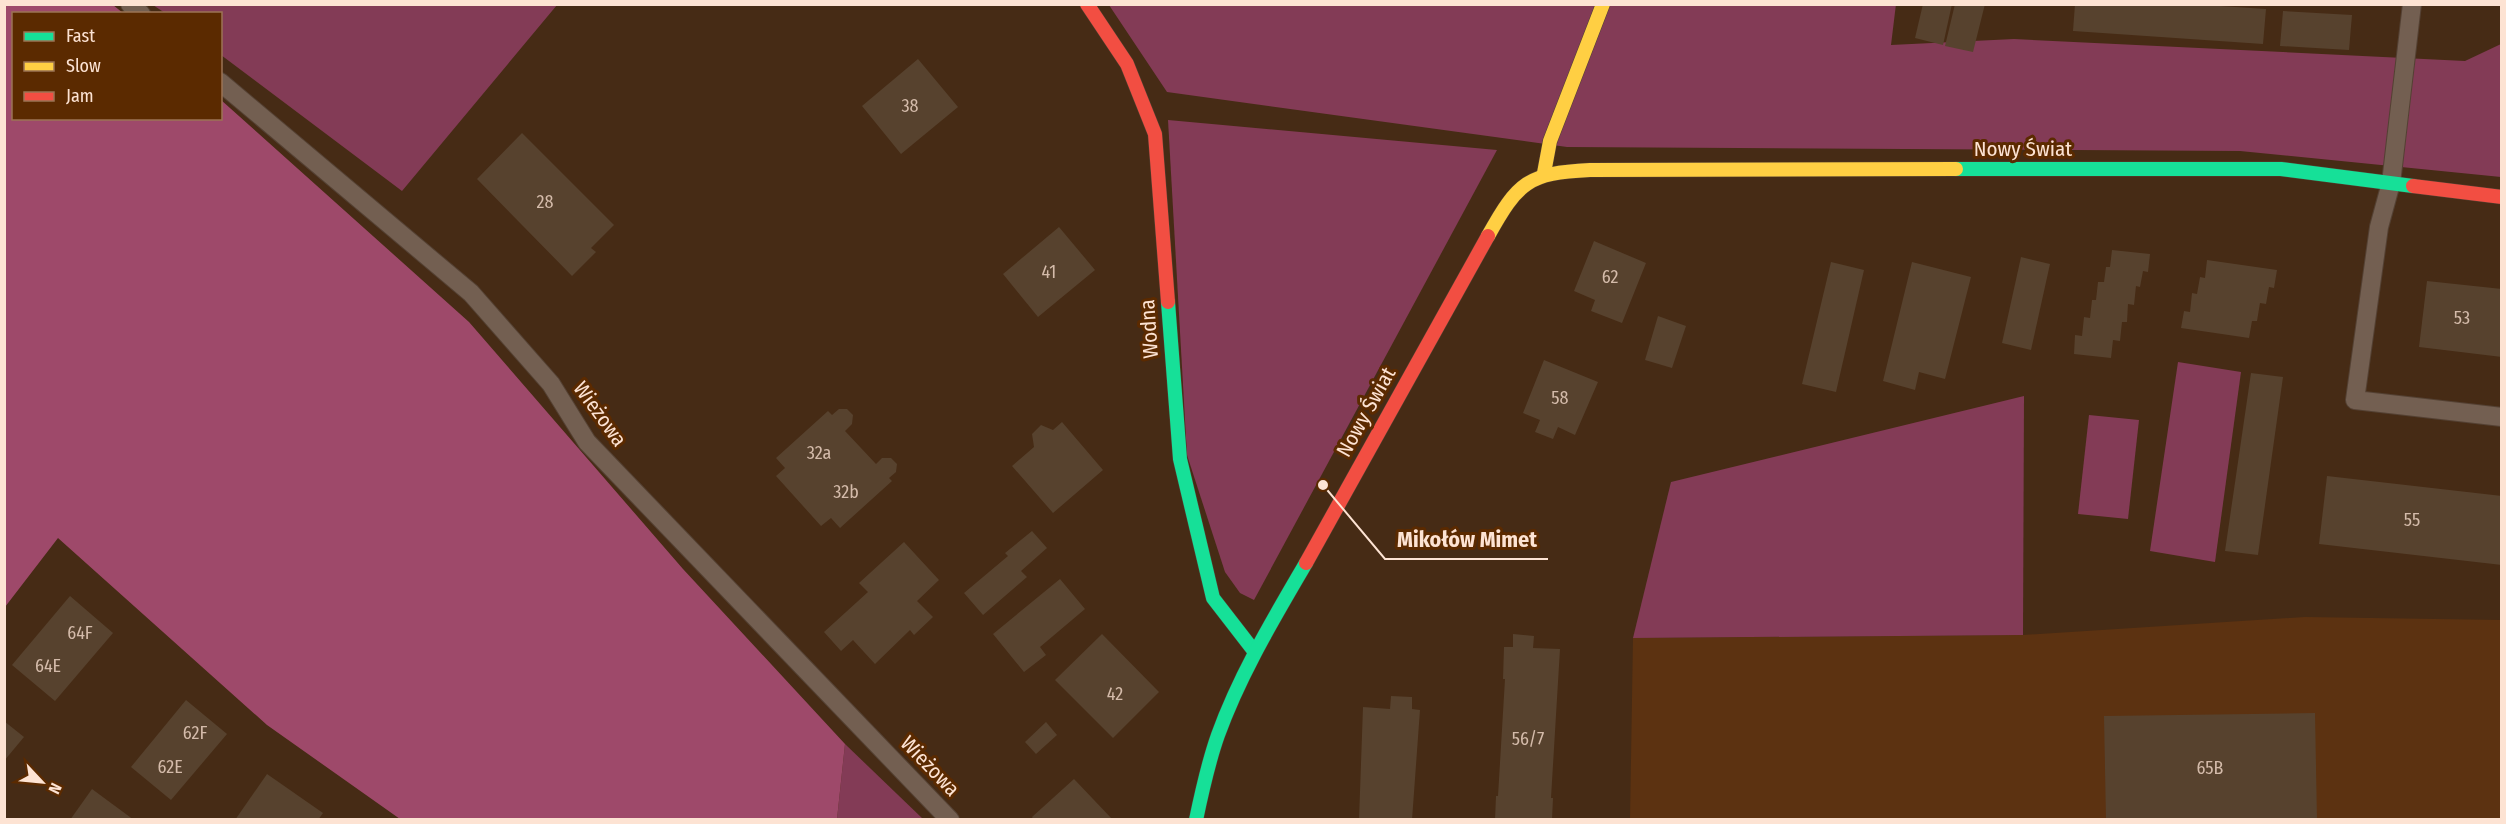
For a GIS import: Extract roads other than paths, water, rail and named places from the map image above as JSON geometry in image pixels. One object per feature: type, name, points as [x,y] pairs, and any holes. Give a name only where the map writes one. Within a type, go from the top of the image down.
[{"type":"street","name":"Wodna","points":[[1087,4],[1127,64],[1155,134],[1180,459],[1213,598],[1254,651]]},
{"type":"street","points":[[1544,173],[1550,141],[1603,4]]},
{"type":"street","name":"Nowy Świat","points":[[1196,819],[1201,789],[1215,741],[1254,651],[1338,507],[1504,207],[1524,184],[1544,173],[1590,170],[2281,169],[2502,197]]},
{"type":"lane","points":[[2412,4],[2391,183],[2379,227],[2355,400],[2502,417]]},
{"type":"lane","name":"Wieżowa","points":[[222,84],[471,293],[551,384],[587,442],[950,819]]},
{"type":"place","name":"Mikołów Mimet","points":[[1323,485]]}]
